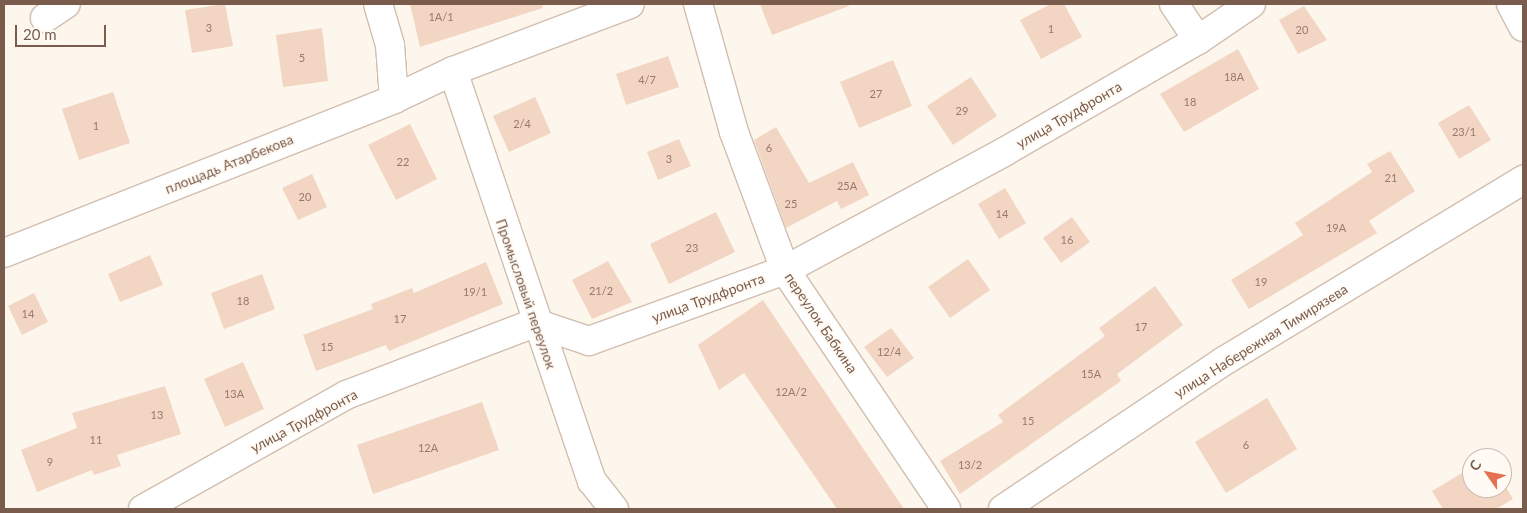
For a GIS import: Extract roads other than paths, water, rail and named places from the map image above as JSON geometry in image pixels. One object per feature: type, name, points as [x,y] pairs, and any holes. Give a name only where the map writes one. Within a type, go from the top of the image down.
[{"type":"street","points":[[378,4],[390,46],[394,99]]},
{"type":"street","name":"площадь Атарбекова","points":[[4,253],[394,99],[452,71],[630,4]]},
{"type":"street","name":"переулок Бабкина","points":[[698,4],[734,132],[785,270],[946,509]]},
{"type":"street","points":[[1174,4],[1198,40]]},
{"type":"street","name":"улица Трудфронта","points":[[143,509],[346,395],[535,323],[589,341],[785,270],[1198,40],[1251,4]]},
{"type":"street","points":[[1512,4],[1523,27]]},
{"type":"street","name":"Промысловый переулок","points":[[452,71],[535,323],[592,482],[614,509]]},
{"type":"street","name":"улица Набережная Тимирязева","points":[[1003,509],[1224,361],[1523,180]]}]
